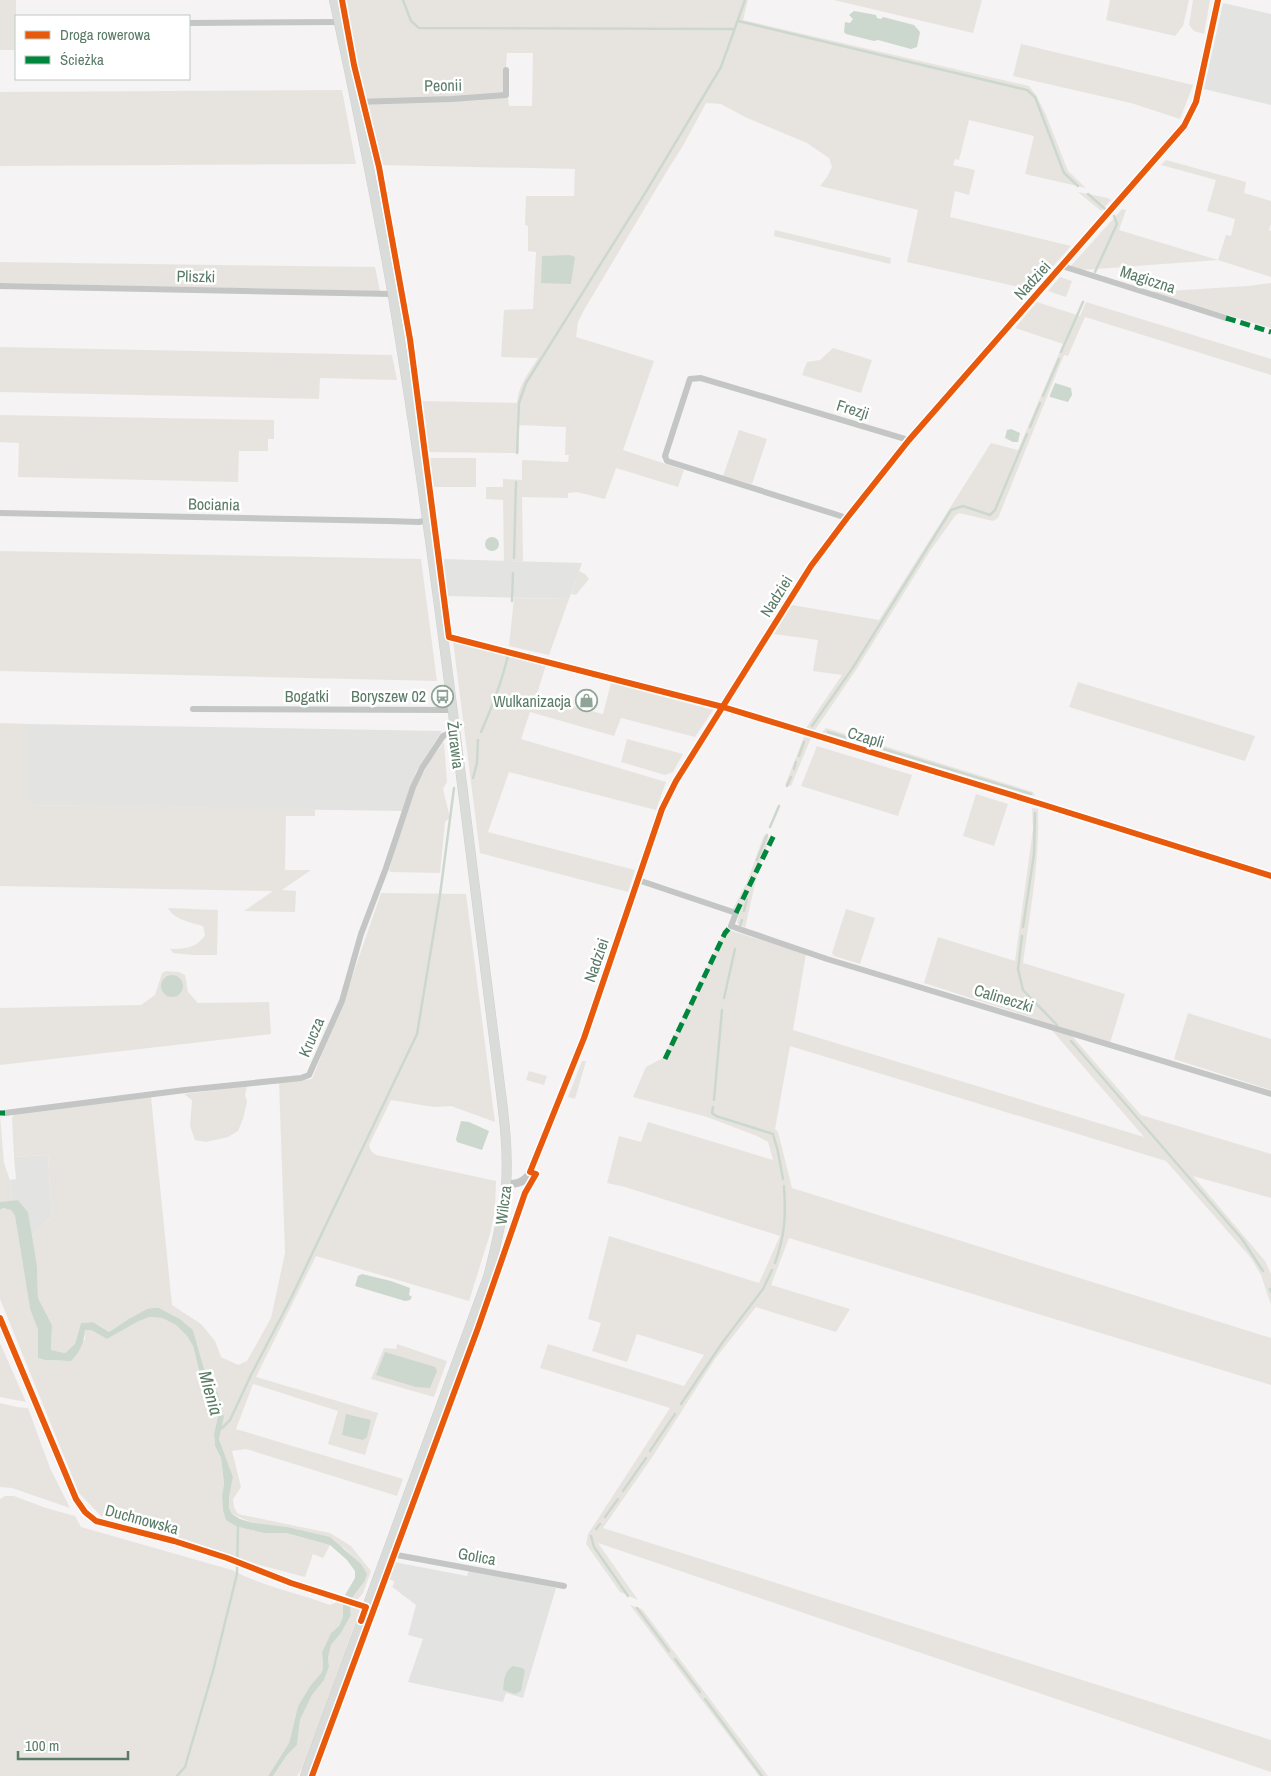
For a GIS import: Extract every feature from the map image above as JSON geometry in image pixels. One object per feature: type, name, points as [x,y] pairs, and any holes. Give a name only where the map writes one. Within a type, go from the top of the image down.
[{"type":"main road","name":"Żurawia","points":[[334,0],[370,169],[392,294],[446,636],[454,731],[472,869]]},
{"type":"main road","name":"Wilcza","points":[[305,1776],[488,1277],[502,1220],[506,1184],[506,1136],[472,869]]},
{"type":"street","name":"Nadziei","points":[[506,1184],[522,1182],[530,1172],[584,1038],[662,809],[676,781],[811,566],[847,518],[909,440],[1169,145],[1187,121],[1196,102],[1218,0]]},
{"type":"street","points":[[190,23],[339,22]]},
{"type":"street","name":"Peonii","points":[[356,102],[506,95],[506,70]]},
{"type":"street","name":"Magiczna","points":[[1062,266],[1226,318]]},
{"type":"street","name":"Pliszki","points":[[0,286],[392,294]]},
{"type":"street","name":"Frezji","points":[[847,518],[665,459],[690,379],[701,378],[909,440]]},
{"type":"street","name":"Bociania","points":[[0,513],[388,522],[418,522],[427,520]]},
{"type":"street","name":"Czapli","points":[[446,636],[723,707],[1271,876]]},
{"type":"street","name":"Bogatki","points":[[193,709],[452,710]]},
{"type":"street","name":"Krucza","points":[[5,1113],[185,1090],[306,1078],[342,1001],[361,934],[386,868],[413,787],[422,768],[443,736],[454,731]]},
{"type":"street","name":"Calineczki","points":[[638,880],[736,913],[731,926],[827,959],[1271,1094]]},
{"type":"street","name":"Duchnowska","points":[[0,1318],[76,1499],[85,1512],[96,1521],[108,1526],[174,1541],[291,1583],[366,1607]]},
{"type":"street","name":"Golica","points":[[386,1553],[564,1586]]},
{"type":"shaded area","points":[[0,0],[16,0],[15,50],[0,50]]},
{"type":"shaded area","points":[[345,0],[748,0],[743,20],[1029,86],[1046,115],[1068,171],[1086,188],[1025,174],[1034,136],[969,120],[959,160],[955,159],[953,165],[975,170],[969,195],[955,191],[950,217],[1071,246],[1032,290],[907,262],[918,210],[820,186],[832,167],[829,158],[807,143],[745,117],[721,104],[706,103],[684,144],[584,310],[578,322],[576,337],[654,361],[623,450],[684,470],[678,487],[616,468],[605,499],[577,492],[568,493],[568,498],[522,497],[523,561],[504,561],[503,500],[486,499],[486,487],[503,487],[503,479],[522,480],[522,460],[568,462],[569,455],[565,455],[566,427],[519,425],[519,453],[428,452],[422,401],[517,403],[522,385],[538,358],[501,357],[504,310],[533,309],[536,252],[528,251],[528,226],[525,225],[526,196],[574,196],[575,169],[381,165],[368,114]],"holes":[[[507,53],[533,53],[532,106],[509,106],[508,98],[503,98],[503,68],[506,68]]]},
{"type":"shaded area","points":[[834,0],[982,0],[973,33]]},
{"type":"shaded area","points":[[1110,0],[1189,0],[1183,26],[1175,36],[1106,20]]},
{"type":"shaded area","points":[[1193,0],[1210,0],[1204,34],[1194,31],[1189,25]]},
{"type":"shaded area","points":[[1223,3],[1271,14],[1271,105],[1204,89]]},
{"type":"shaded area","points":[[1021,44],[1193,85],[1180,119],[1131,103],[1013,76]]},
{"type":"shaded area","points":[[342,90],[356,164],[0,166],[0,92]]},
{"type":"shaded area","points":[[1166,160],[1246,182],[1244,193],[1271,201],[1271,223],[1269,230],[1271,231],[1271,277],[1218,260],[1226,235],[1231,236],[1235,219],[1207,211],[1216,180],[1161,165]]},
{"type":"shaded area","points":[[1078,192],[1108,198],[1111,200],[1101,211]]},
{"type":"shaded area","points":[[1122,209],[1126,210],[1119,230],[1218,260],[1082,270],[1070,267]]},
{"type":"shaded area","points":[[775,230],[891,258],[890,264],[774,236]]},
{"type":"shaded area","points":[[0,262],[375,267],[380,291],[0,283]]},
{"type":"shaded area","points":[[1060,277],[1072,281],[1066,297],[1048,291]]},
{"type":"shaded area","points":[[1271,283],[1271,328],[1151,292],[1248,286]]},
{"type":"shaded area","points":[[1037,302],[1080,316],[1086,302],[1271,359],[1271,375],[1085,317],[1068,356],[1064,355],[998,518],[993,521],[959,513],[955,516],[930,551],[856,670],[815,730],[806,728],[842,675],[813,671],[818,640],[774,634],[792,605],[879,620],[991,443],[1018,450],[1063,344],[1015,328]]},
{"type":"shaded area","points":[[0,347],[392,355],[397,380],[320,378],[319,399],[0,392]]},
{"type":"shaded area","points":[[833,348],[872,360],[861,393],[802,375],[807,362],[820,360]]},
{"type":"shaded area","points":[[0,415],[274,420],[274,439],[268,439],[268,451],[239,451],[238,482],[18,477],[19,443],[0,442]]},
{"type":"shaded area","points":[[739,430],[767,439],[752,484],[723,476]]},
{"type":"shaded area","points":[[429,458],[476,458],[476,487],[433,487]]},
{"type":"shaded area","points":[[0,551],[421,559],[437,681],[0,671]]},
{"type":"shaded area","points":[[442,559],[582,563],[569,599],[446,596]]},
{"type":"shaded area","points":[[579,571],[589,579],[576,595],[571,594]]},
{"type":"shaded area","points":[[514,598],[569,599],[549,655],[509,646]]},
{"type":"shaded area","points":[[453,641],[546,665],[536,697],[603,714],[611,683],[713,710],[695,737],[621,718],[614,736],[530,712],[521,739],[666,782],[656,810],[509,772],[488,832],[635,870],[628,892],[480,853]]},
{"type":"shaded area","points":[[1078,682],[1255,736],[1245,761],[1069,707]]},
{"type":"shaded area","points":[[0,723],[28,724],[28,805],[315,809],[315,816],[286,816],[285,870],[311,870],[282,890],[296,891],[295,912],[244,911],[273,891],[0,886]]},
{"type":"shaded area","points":[[28,724],[442,731],[416,772],[402,811],[28,805]]},
{"type":"shaded area","points":[[826,728],[1033,792],[1035,796],[822,732]]},
{"type":"shaded area","points":[[804,737],[811,738],[791,786],[785,785]]},
{"type":"shaded area","points":[[627,739],[683,754],[673,772],[665,775],[621,762]]},
{"type":"shaded area","points":[[444,742],[447,782],[443,789],[450,818],[445,822],[440,873],[391,872],[389,871],[400,831],[414,792],[428,765]]},
{"type":"shaded area","points":[[817,746],[912,775],[898,816],[801,786]]},
{"type":"shaded area","points":[[976,794],[1008,804],[994,846],[963,836]]},
{"type":"shaded area","points":[[1032,808],[1038,809],[1037,847],[1034,886],[1023,963],[1125,994],[1110,1043],[924,983],[938,937],[1015,961],[1033,829]]},
{"type":"shaded area","points":[[764,835],[769,837],[765,854],[759,866],[745,928],[737,923],[740,911],[733,909],[747,882]]},
{"type":"shaded area","points":[[381,893],[466,894],[495,1122],[451,1106],[434,1107],[391,1100],[369,1145],[371,1151],[376,1155],[496,1181],[495,1209],[490,1234],[469,1301],[316,1256],[256,1377],[378,1413],[365,1455],[328,1444],[338,1411],[253,1384],[236,1429],[403,1479],[397,1496],[246,1449],[232,1451],[241,1487],[233,1499],[234,1507],[238,1514],[330,1533],[351,1546],[371,1571],[363,1593],[357,1600],[352,1598],[364,1582],[354,1558],[344,1548],[253,1523],[232,1514],[229,1508],[229,1498],[233,1477],[219,1439],[224,1417],[218,1393],[207,1379],[193,1330],[180,1319],[159,1308],[127,1320],[109,1332],[93,1322],[81,1323],[75,1344],[65,1353],[51,1350],[52,1325],[38,1298],[37,1266],[31,1238],[52,1217],[48,1155],[14,1157],[12,1118],[15,1113],[151,1097],[172,1305],[201,1324],[215,1341],[221,1357],[238,1365],[247,1361],[271,1318],[285,1253],[279,1082],[312,1079],[347,992]]},
{"type":"shaded area","points":[[168,908],[218,910],[217,955],[173,953],[170,949],[194,945],[205,935],[203,926],[178,918]]},
{"type":"shaded area","points":[[846,909],[875,918],[860,964],[834,956],[832,953]]},
{"type":"shaded area","points":[[729,930],[806,954],[793,1030],[1144,1137],[1050,1028],[1071,1035],[1141,1115],[1271,1154],[1271,1198],[1193,1176],[1265,1261],[1271,1274],[1271,1305],[1261,1275],[1251,1258],[1166,1161],[790,1046],[775,1129],[778,1132],[792,1188],[1271,1338],[1271,1385],[789,1238],[771,1285],[850,1309],[836,1332],[756,1307],[715,1359],[653,1456],[603,1528],[1271,1740],[1271,1772],[598,1543],[638,1600],[620,1592],[586,1544],[588,1534],[670,1408],[540,1368],[548,1344],[684,1386],[704,1355],[637,1334],[627,1362],[592,1351],[601,1323],[588,1319],[609,1236],[759,1283],[780,1236],[607,1183],[619,1136],[641,1142],[648,1122],[773,1160],[768,1142],[757,1136],[707,1117],[633,1097],[646,1067],[663,1058],[723,934],[726,935]]},
{"type":"shaded area","points":[[166,971],[179,972],[185,975],[188,992],[198,1003],[269,1002],[271,1034],[0,1065],[0,1008],[141,1005],[155,995],[162,973]]},
{"type":"shaded area","points":[[1188,1013],[1271,1039],[1271,1090],[1174,1059]]},
{"type":"shaded area","points":[[582,1061],[586,1061],[575,1099],[568,1097]]},
{"type":"shaded area","points":[[529,1071],[547,1076],[544,1085],[526,1080]]},
{"type":"shaded area","points":[[247,1086],[245,1095],[247,1102],[238,1131],[228,1137],[206,1142],[195,1140],[190,1126],[192,1100],[184,1094]]},
{"type":"shaded area","points":[[0,1115],[4,1163],[10,1180],[12,1201],[0,1202]]},
{"type":"shaded area","points":[[48,1155],[52,1217],[31,1238],[28,1212],[18,1200],[12,1201],[10,1180],[16,1179],[14,1157]]},
{"type":"shaded area","points":[[3,1208],[11,1210],[15,1216],[30,1309],[38,1330],[38,1358],[65,1361],[85,1339],[85,1330],[91,1330],[107,1339],[150,1317],[162,1318],[176,1325],[187,1336],[193,1346],[204,1390],[218,1416],[214,1434],[215,1446],[221,1458],[224,1485],[222,1496],[223,1510],[247,1529],[264,1533],[286,1533],[330,1545],[323,1558],[313,1554],[305,1577],[256,1564],[184,1539],[101,1516],[79,1493],[0,1299],[0,1210]]},
{"type":"shaded area","points":[[0,1343],[26,1402],[0,1397]]},
{"type":"shaded area","points":[[397,1344],[447,1361],[434,1397],[371,1379],[384,1348],[396,1349]]},
{"type":"shaded area","points":[[0,1403],[28,1408],[50,1468],[70,1508],[12,1488],[0,1487]]},
{"type":"shaded area","points":[[5,1496],[14,1496],[75,1516],[81,1527],[232,1570],[268,1585],[330,1605],[337,1602],[343,1603],[343,1617],[339,1626],[331,1633],[322,1652],[322,1672],[310,1686],[298,1706],[289,1743],[268,1776],[0,1776],[0,1499]]},
{"type":"shaded area","points":[[394,1562],[467,1576],[469,1570],[556,1588],[523,1698],[506,1693],[503,1702],[408,1682],[423,1639],[408,1635],[416,1605],[391,1586],[393,1586],[394,1581],[388,1579]]},
{"type":"shaded area","points":[[630,1605],[642,1609],[768,1776],[759,1776]]},
{"type":"shaded area","points":[[350,1606],[360,1610],[304,1766],[297,1776],[273,1776],[287,1755],[297,1745],[300,1720],[312,1695],[324,1680],[329,1667],[328,1658],[331,1645],[341,1633],[351,1615]]},
{"type":"water","points":[[854,11],[876,15],[877,18],[881,19],[883,17],[914,25],[920,32],[917,47],[911,49],[846,34],[844,32],[845,22],[850,23],[853,19],[849,15]]},
{"type":"water","points":[[570,255],[575,257],[571,284],[541,283],[542,256]]},
{"type":"water","points":[[1055,383],[1071,388],[1072,395],[1068,402],[1050,397]]},
{"type":"water","points":[[1011,429],[1020,433],[1018,442],[1005,438],[1007,430]]},
{"type":"water","points":[[489,537],[495,537],[499,544],[495,551],[489,551],[485,547],[485,541]]},
{"type":"water","points":[[172,975],[180,978],[183,986],[180,994],[172,997],[164,994],[161,986],[164,978]]},
{"type":"water","points":[[461,1121],[469,1122],[489,1131],[482,1150],[457,1142],[456,1139]]},
{"type":"water","name":"Mienia","points":[[18,1200],[28,1212],[37,1266],[38,1298],[52,1325],[51,1350],[65,1353],[75,1344],[81,1323],[93,1322],[109,1332],[147,1309],[153,1308],[159,1308],[180,1319],[193,1330],[207,1379],[218,1393],[224,1417],[219,1439],[233,1477],[229,1498],[229,1508],[232,1514],[253,1523],[287,1527],[330,1537],[361,1564],[367,1574],[364,1582],[352,1598],[345,1595],[355,1578],[355,1571],[347,1560],[330,1545],[286,1533],[264,1533],[247,1529],[236,1526],[226,1520],[223,1510],[222,1496],[224,1484],[221,1458],[215,1446],[214,1434],[218,1416],[204,1390],[193,1346],[187,1336],[176,1325],[162,1318],[150,1317],[107,1339],[91,1330],[85,1330],[81,1347],[71,1361],[38,1358],[38,1330],[30,1309],[15,1216],[11,1210],[3,1208],[0,1210],[0,1202]]},
{"type":"water","points":[[362,1274],[410,1288],[409,1295],[412,1297],[410,1300],[405,1301],[355,1286],[358,1276]]},
{"type":"water","points":[[385,1352],[435,1367],[437,1371],[430,1388],[416,1387],[376,1375]]},
{"type":"water","points":[[346,1414],[371,1420],[367,1437],[363,1440],[342,1435]]},
{"type":"water","points":[[343,1603],[350,1606],[351,1615],[341,1633],[331,1645],[328,1658],[329,1667],[324,1680],[312,1695],[300,1720],[297,1745],[287,1755],[273,1776],[268,1776],[289,1743],[298,1706],[310,1686],[322,1672],[322,1652],[331,1633],[339,1626],[343,1617]]},
{"type":"water","points":[[513,1666],[525,1670],[521,1691],[515,1694],[503,1690],[506,1673]]},
{"type":"waterway","points":[[403,0],[411,21],[419,28],[734,29]]},
{"type":"waterway","points":[[517,453],[519,403],[526,383],[647,190],[721,67],[745,0]]},
{"type":"waterway","points":[[738,21],[1027,90],[1035,97],[1064,173],[1078,186]]},
{"type":"waterway","points":[[1088,194],[1105,209]]},
{"type":"waterway","points":[[1095,272],[1117,224],[1114,216]]},
{"type":"waterway","points":[[1061,352],[1083,302]]},
{"type":"waterway","points":[[1043,396],[1059,359]]},
{"type":"waterway","points":[[1030,427],[1040,403]]},
{"type":"waterway","points":[[812,726],[852,669],[951,510],[963,506],[990,515],[995,510],[1027,434]]},
{"type":"waterway","points":[[514,558],[516,482]]},
{"type":"waterway","points":[[512,601],[513,573]]},
{"type":"waterway","points":[[481,732],[503,675],[508,655]]},
{"type":"waterway","points":[[828,732],[1031,794]]},
{"type":"waterway","points":[[473,778],[477,763],[478,740]]},
{"type":"waterway","points":[[799,756],[804,742]]},
{"type":"waterway","points":[[794,769],[796,762]]},
{"type":"waterway","points":[[787,786],[791,777]]},
{"type":"waterway","name":"Mienia","points":[[222,1428],[230,1420],[291,1298],[417,1034],[440,895],[454,788]]},
{"type":"waterway","points":[[770,827],[779,806]]},
{"type":"waterway","points":[[1023,927],[1034,854],[1035,813]]},
{"type":"waterway","points":[[757,860],[767,835]]},
{"type":"waterway","points":[[744,911],[747,899]]},
{"type":"waterway","points":[[740,926],[742,920]]},
{"type":"waterway","points":[[1022,936],[1018,969],[1023,990],[1057,1025]]},
{"type":"waterway","points":[[724,998],[735,949]]},
{"type":"waterway","points":[[714,1100],[722,1010]]},
{"type":"waterway","points":[[1071,1041],[1242,1239],[1263,1271]]},
{"type":"waterway","points":[[713,1107],[712,1113],[716,1116],[773,1134],[783,1179]]},
{"type":"waterway","points":[[775,1263],[784,1225],[784,1186]]},
{"type":"waterway","points":[[681,1404],[722,1343],[763,1289],[772,1270]]},
{"type":"waterway","points":[[650,1451],[675,1414]]},
{"type":"waterway","points":[[623,1491],[646,1458]]},
{"type":"waterway","points":[[605,1517],[618,1499]]},
{"type":"waterway","points":[[596,1529],[600,1524]]},
{"type":"waterway","points":[[177,1776],[185,1767],[213,1671],[237,1574],[238,1525]]},
{"type":"waterway","points":[[591,1536],[594,1547],[628,1596]]},
{"type":"waterway","points":[[637,1608],[669,1651]]},
{"type":"waterway","points":[[675,1659],[700,1692]]},
{"type":"waterway","points":[[705,1699],[762,1776]]},
{"type":"marked path","points":[[1226,318],[1271,332]]},
{"type":"marked path","points":[[736,913],[775,833]]},
{"type":"marked path","points":[[665,1059],[725,933],[731,926]]},
{"type":"marked path","points":[[0,1113],[5,1113]]},
{"type":"cycle path","points":[[342,0],[354,65],[379,167],[410,339],[449,637],[723,707],[1271,876]]},
{"type":"cycle path","points":[[312,1776],[478,1328],[525,1193],[536,1174],[530,1172],[584,1038],[662,809],[676,781],[811,566],[847,518],[909,440],[1184,126],[1196,102],[1218,0]]},
{"type":"cycle path","points":[[0,1318],[76,1499],[85,1512],[96,1521],[174,1541],[227,1558],[291,1583],[366,1607],[361,1621]]},
{"type":"place","name":"Boryszew 02","points":[[442,696]]},
{"type":"place","name":"Wulkanizacja","points":[[587,701]]}]
